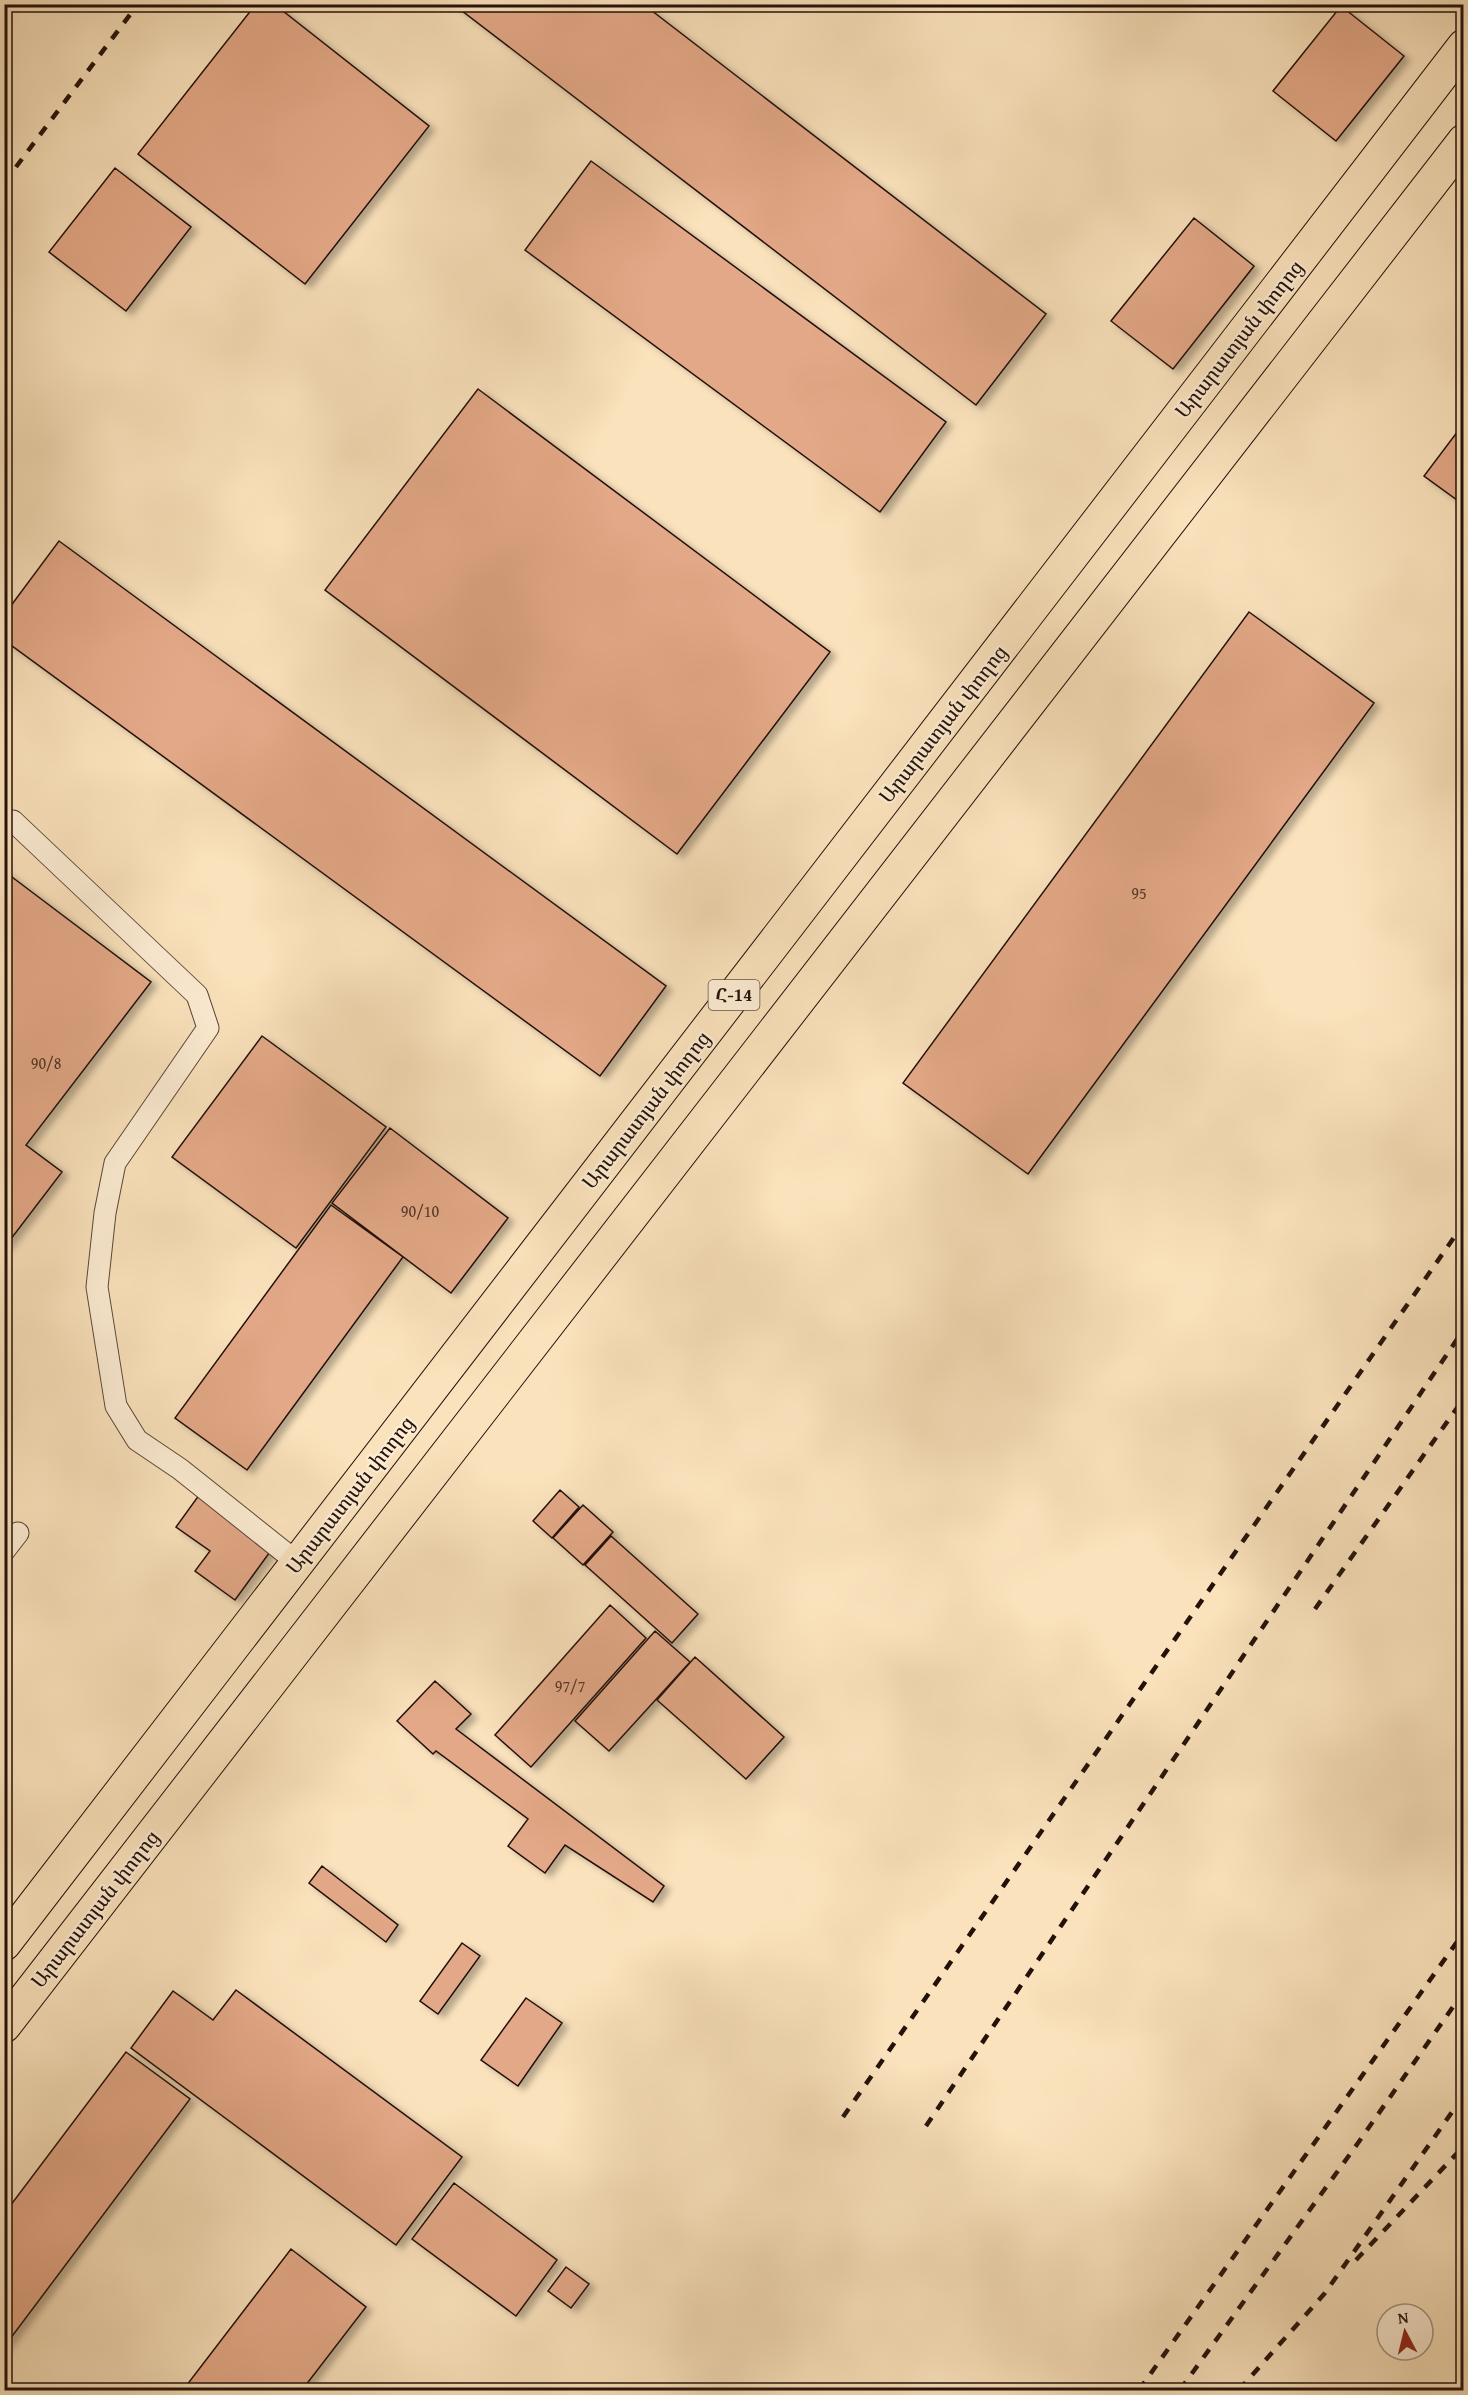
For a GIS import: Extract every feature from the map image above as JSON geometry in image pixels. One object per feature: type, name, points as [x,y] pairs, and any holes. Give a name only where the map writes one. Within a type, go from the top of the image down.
[{"type":"main road","name":"Արարատյան փողոց","points":[[4,1944],[1464,46]]},
{"type":"main road","name":"Արարատյան փողոց","points":[[4,2026],[1464,141]]},
{"type":"lane","points":[[12,821],[197,995],[208,1028],[115,1163],[105,1213],[97,1287],[116,1406],[137,1440],[180,1469],[298,1563]]},
{"type":"lane","points":[[4,1551],[18,1533]]},
{"type":"building","points":[[256,4],[274,4],[429,126],[305,284],[138,154]]},
{"type":"building","points":[[453,4],[643,4],[1046,314],[976,405]]},
{"type":"building","points":[[1341,6],[1404,56],[1336,141],[1273,91]]},
{"type":"building","points":[[591,161],[946,422],[880,512],[525,250]]},
{"type":"building","points":[[115,168],[191,227],[126,311],[49,252]]},
{"type":"building","points":[[1194,218],[1254,266],[1173,369],[1111,321]]},
{"type":"building","points":[[478,389],[830,652],[677,854],[325,590]]},
{"type":"building","points":[[1464,423],[1464,505],[1424,476]]},
{"type":"building","points":[[59,541],[666,986],[600,1076],[4,640],[4,615]]},
{"type":"building","points":[[1249,612],[1374,703],[1028,1174],[903,1083]]},
{"type":"building","points":[[4,871],[151,982],[26,1145],[62,1172],[4,1248]]},
{"type":"building","points":[[262,1036],[386,1127],[296,1248],[172,1157]]},
{"type":"building","points":[[390,1128],[508,1218],[451,1293],[332,1203]]},
{"type":"building","points":[[331,1205],[403,1257],[247,1470],[175,1418]]},
{"type":"building","points":[[560,1490],[579,1507],[552,1538],[533,1521]]},
{"type":"building","points":[[202,1491],[275,1545],[235,1600],[195,1571],[210,1551],[176,1527]]},
{"type":"building","points":[[583,1505],[613,1532],[583,1565],[553,1538]]},
{"type":"building","points":[[611,1536],[698,1614],[672,1643],[585,1565]]},
{"type":"building","points":[[610,1605],[646,1638],[531,1767],[495,1735]]},
{"type":"building","points":[[655,1631],[690,1662],[609,1751],[575,1721]]},
{"type":"building","points":[[695,1657],[784,1737],[746,1779],[657,1700]]},
{"type":"building","points":[[435,1681],[471,1714],[456,1729],[664,1886],[653,1902],[565,1845],[545,1873],[508,1846],[528,1819],[436,1751],[433,1754],[397,1721]]},
{"type":"building","points":[[322,1866],[398,1925],[386,1942],[309,1883]]},
{"type":"building","points":[[462,1943],[480,1956],[438,2014],[420,2001]]},
{"type":"building","points":[[236,1990],[462,2157],[396,2245],[131,2048],[173,1991],[213,2020]]},
{"type":"building","points":[[526,1998],[562,2023],[518,2086],[481,2060]]},
{"type":"building","points":[[126,2052],[190,2099],[4,2347],[4,2214]]},
{"type":"building","points":[[454,2183],[557,2260],[516,2316],[412,2239]]},
{"type":"building","points":[[291,2249],[366,2307],[302,2390],[183,2390]]},
{"type":"building","points":[[566,2267],[589,2284],[571,2308],[548,2291]]},
{"type":"railway","points":[[4,183],[138,4]]},
{"type":"railway","points":[[843,2117],[1464,1223]]},
{"type":"railway","points":[[926,2126],[1464,1329]]},
{"type":"railway","points":[[1315,1609],[1464,1398]]},
{"type":"railway","points":[[1139,2390],[1464,1932]]},
{"type":"railway","points":[[1180,2390],[1464,1991]]},
{"type":"railway","points":[[1239,2390],[1325,2293],[1464,2095]]},
{"type":"railway","points":[[1356,2260],[1464,2146]]}]
